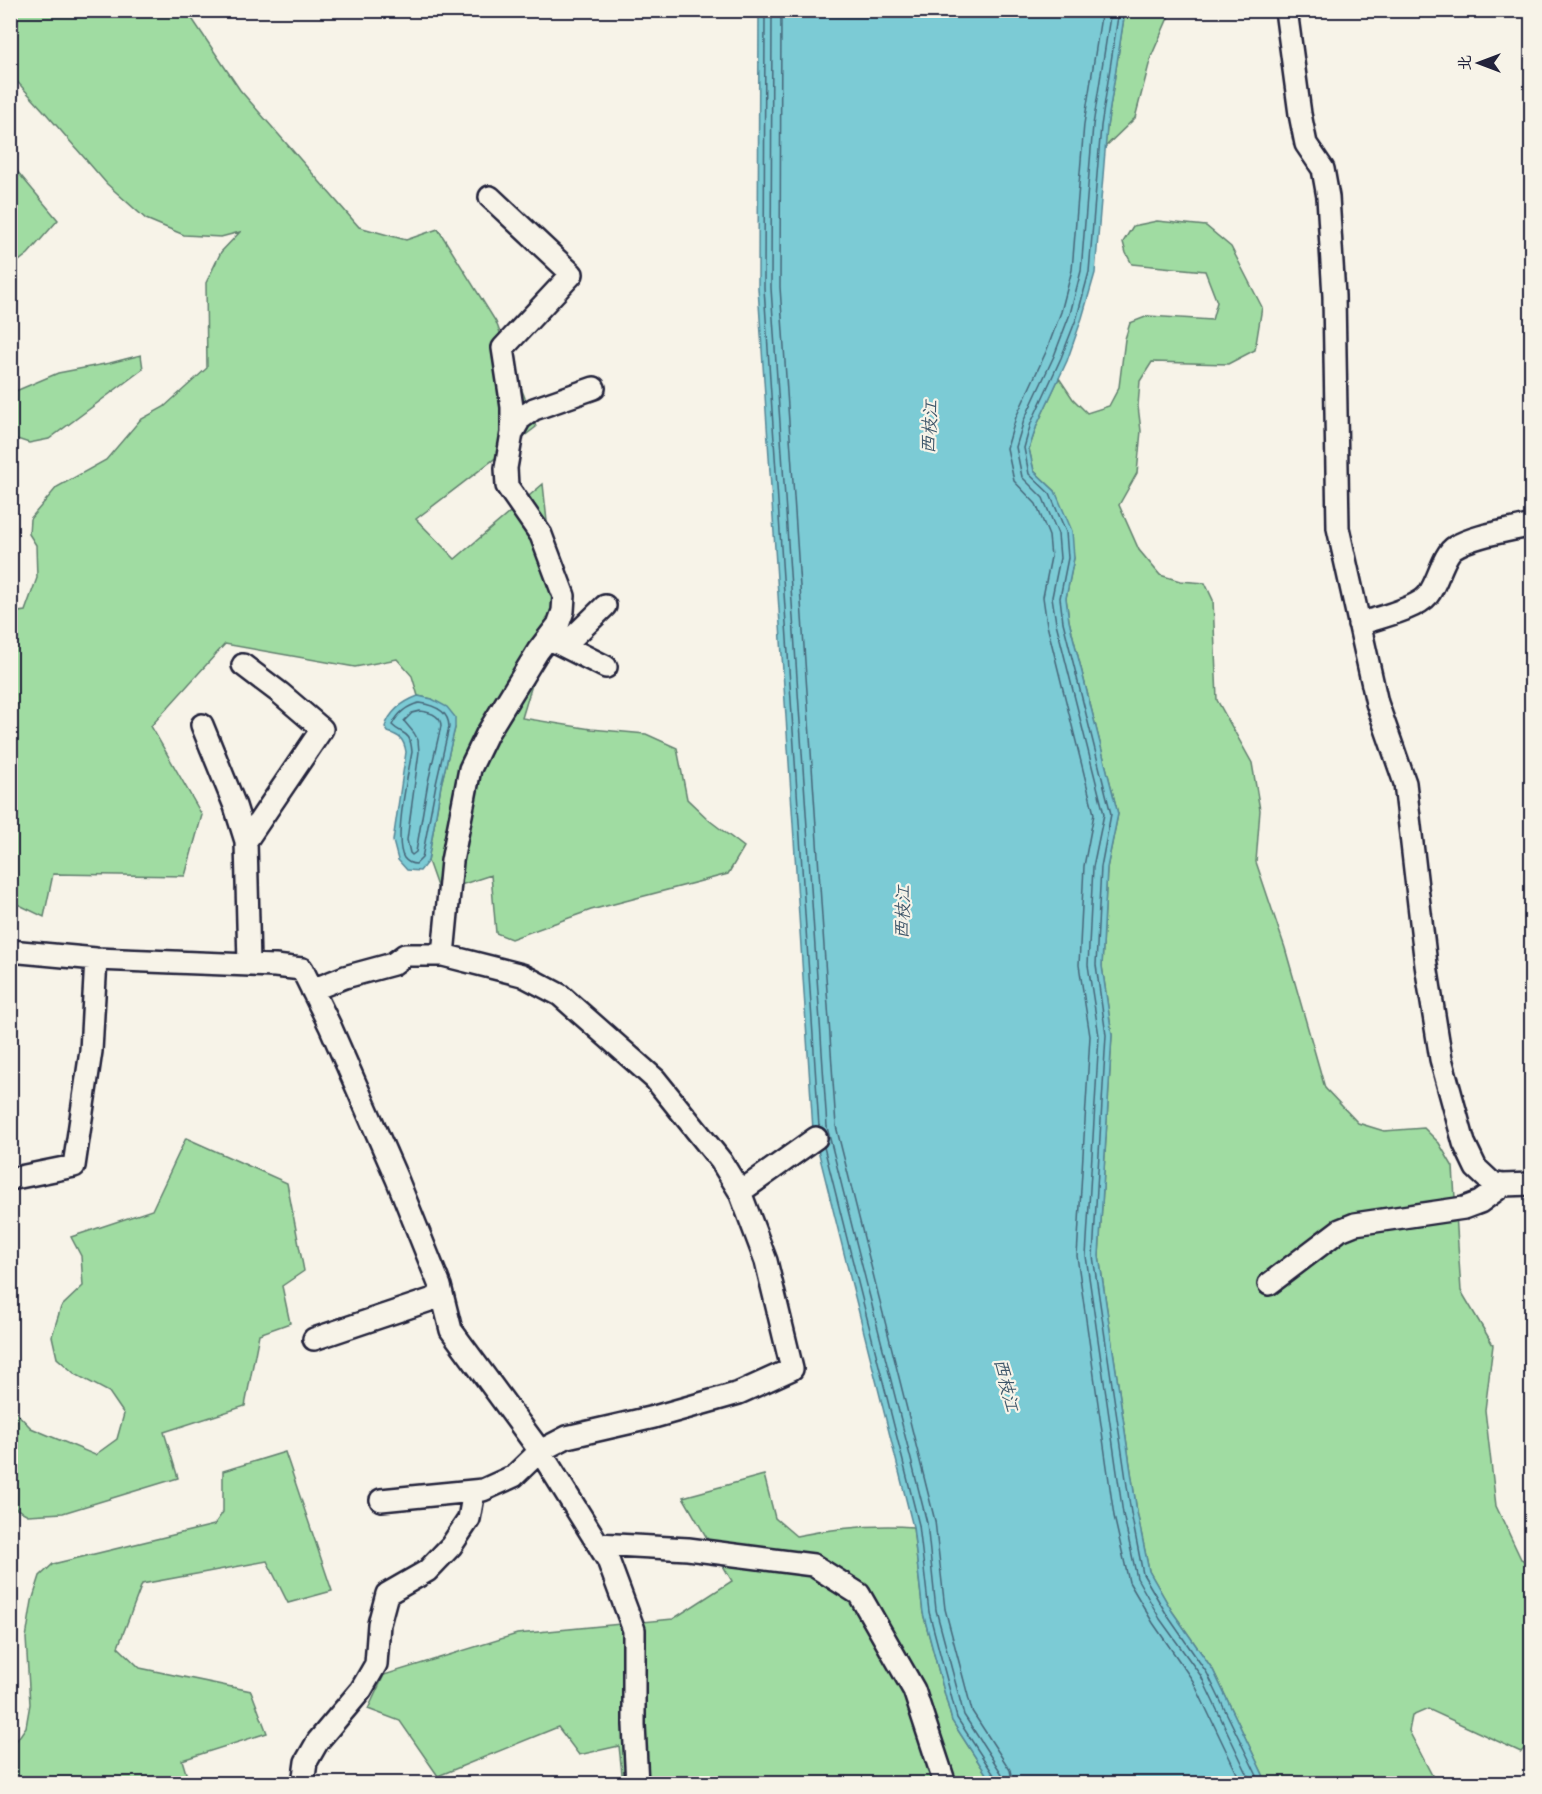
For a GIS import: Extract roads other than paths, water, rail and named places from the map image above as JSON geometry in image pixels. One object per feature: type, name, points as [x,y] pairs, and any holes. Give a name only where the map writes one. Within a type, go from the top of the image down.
[{"type":"street","points":[[1286,10],[1306,144],[1323,169],[1328,197],[1334,296],[1338,528],[1377,703],[1405,783],[1426,965],[1441,1059],[1464,1143],[1476,1168],[1492,1183],[1532,1184]]},
{"type":"street","points":[[490,198],[572,274],[503,348],[512,407],[512,433],[506,468],[507,486],[541,535],[564,597],[556,642]]},
{"type":"street","points":[[512,433],[520,419],[534,409],[594,388]]},
{"type":"street","points":[[1359,624],[1418,604],[1427,597],[1448,554],[1454,547],[1482,537],[1532,525]]},
{"type":"street","points":[[442,955],[452,861],[470,769],[487,734],[538,651],[556,642],[605,606]]},
{"type":"street","points":[[556,642],[606,667]]},
{"type":"street","points":[[243,665],[322,729],[246,841]]},
{"type":"street","points":[[202,724],[235,806],[246,841],[249,965]]},
{"type":"street","points":[[10,951],[96,959],[302,969],[330,1026],[397,1179],[440,1286],[451,1330],[540,1451],[608,1560],[634,1630],[634,1725],[637,1784]]},
{"type":"street","points":[[312,990],[345,976],[393,964],[405,956],[442,955],[522,975],[560,996],[655,1079],[721,1161],[740,1192],[766,1261],[792,1369],[739,1393],[654,1417],[567,1437],[540,1451],[514,1476],[483,1490],[381,1500]]},
{"type":"street","points":[[10,1179],[74,1166],[91,1051],[96,959]]},
{"type":"street","points":[[740,1192],[816,1138]]},
{"type":"street","points":[[1269,1284],[1340,1230],[1355,1224],[1464,1208],[1480,1202],[1503,1185]]},
{"type":"street","points":[[314,1339],[442,1296]]},
{"type":"street","points":[[303,1784],[306,1762],[318,1741],[361,1690],[376,1664],[379,1624],[387,1594],[427,1571],[451,1546],[469,1519],[474,1491]]},
{"type":"street","points":[[598,1544],[688,1549],[813,1565],[859,1594],[914,1690],[945,1784]]},
{"type":"water","name":"西枝江","points":[[759,11],[1125,11],[1107,127],[1095,273],[1067,361],[1037,425],[1029,449],[1034,471],[1055,491],[1072,531],[1074,558],[1066,598],[1069,621],[1118,814],[1107,868],[1102,966],[1112,1035],[1099,1256],[1137,1512],[1149,1571],[1172,1611],[1213,1670],[1267,1783],[992,1783],[952,1721],[923,1613],[913,1527],[813,1130],[758,288]]},
{"type":"water","points":[[418,696],[432,699],[447,707],[455,717],[455,728],[441,785],[428,861],[420,871],[407,870],[398,860],[393,841],[406,752],[401,739],[388,732],[385,727],[397,708]]}]
